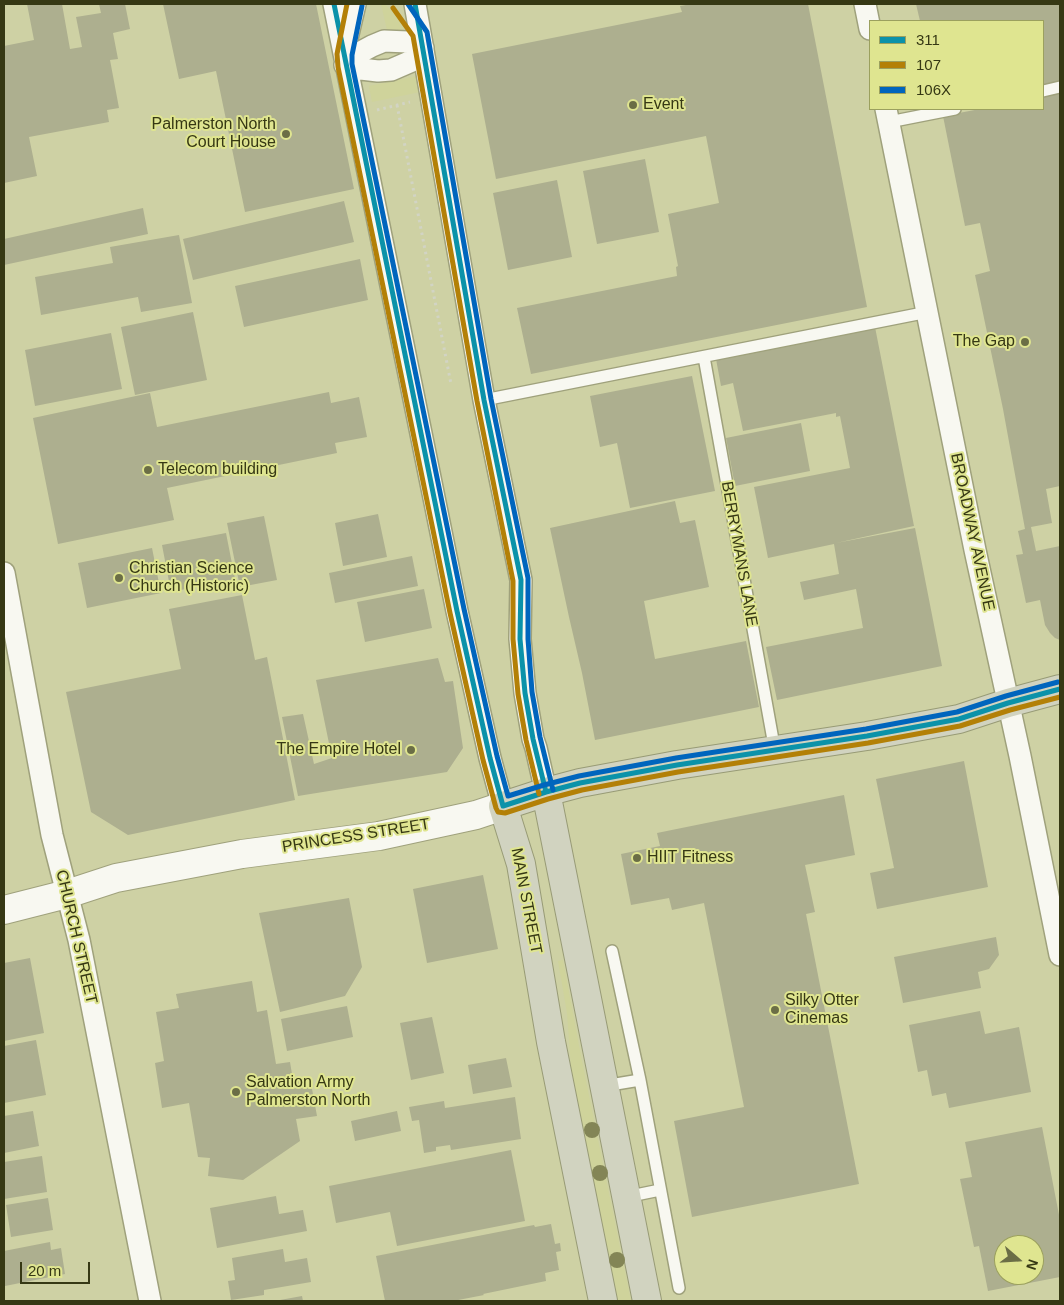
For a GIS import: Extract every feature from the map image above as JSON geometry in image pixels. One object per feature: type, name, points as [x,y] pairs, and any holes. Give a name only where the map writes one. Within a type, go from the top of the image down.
[{"type":"highway","name":"PRINCESS STREET","points":[[504,806],[580,783],[677,765],[866,736],[959,718],[1060,689]]},
{"type":"highway","points":[[546,792],[646,1301]]},
{"type":"highway","name":"MAIN STREET","points":[[504,806],[521,864],[551,1042],[603,1301]]},
{"type":"main road","name":"PRINCESS STREET","points":[[4,910],[67,894],[116,878],[242,854],[379,836],[476,815],[504,806]]},
{"type":"street","name":"MAIN STREET","points":[[334,4],[457,611],[490,758],[504,806]]},
{"type":"street","points":[[345,60],[355,4]]},
{"type":"street","points":[[399,4],[422,41]]},
{"type":"street","points":[[415,4],[484,400],[522,580],[520,639],[524,693],[546,792]]},
{"type":"street","points":[[865,4],[869,24]]},
{"type":"street","points":[[345,60],[384,41],[422,41]]},
{"type":"street","points":[[345,60],[361,69],[391,70],[414,60],[422,41]]},
{"type":"street","name":"BROADWAY AVENUE","points":[[888,115],[1060,955]]},
{"type":"street","name":"CHURCH STREET","points":[[4,573],[52,834],[79,940],[150,1301]]},
{"type":"lane","points":[[1044,91],[1060,87]]},
{"type":"lane","points":[[888,115],[944,110]]},
{"type":"lane","points":[[484,400],[928,312]]},
{"type":"lane","name":"BERRYMANS LANE","points":[[704,357],[775,751]]},
{"type":"lane","points":[[612,951],[640,1080],[679,1288]]},
{"type":"lane","points":[[604,1086],[640,1080]]},
{"type":"lane","points":[[626,1197],[660,1190]]},
{"type":"path","points":[[375,110],[418,101]]},
{"type":"path","points":[[397,105],[451,384]]},
{"type":"green space","points":[[381,4],[385,4],[401,20],[403,30],[387,30]]},
{"type":"green space","points":[[417,76],[420,92],[372,102],[369,86]]},
{"type":"green space","points":[[563,960],[631,1301],[618,1301],[571,1068],[567,1013],[558,961]]},
{"type":"building","points":[[27,4],[62,4],[70,49],[82,47],[76,17],[101,13],[99,4],[125,4],[130,29],[113,33],[118,59],[110,60],[119,108],[107,110],[109,122],[29,137],[37,176],[4,183],[4,46],[34,40]]},
{"type":"building","name":"Palmerston North Court House","points":[[163,4],[316,4],[354,189],[245,212],[216,71],[179,79]]},
{"type":"building","points":[[692,4],[808,4],[867,307],[531,374],[517,308],[677,276],[676,267],[678,266],[668,214],[719,203],[706,136],[496,179],[472,54],[682,12],[680,6]]},
{"type":"building","points":[[916,4],[1060,4],[1060,486],[1046,489],[1052,523],[1031,527],[1036,551],[1060,546],[1060,640],[1050,633],[1045,625],[1040,600],[1026,603],[1016,555],[1023,554],[1018,531],[1025,529],[1003,409],[975,275],[990,271],[980,223],[965,226],[943,116],[975,110],[1044,110],[1044,20],[920,20]]},
{"type":"building","points":[[645,159],[659,232],[597,244],[583,171]]},
{"type":"building","points":[[557,180],[572,257],[508,270],[493,193]]},
{"type":"building","points":[[344,201],[354,242],[193,280],[183,239]]},
{"type":"building","points":[[143,208],[148,234],[4,265],[4,239]]},
{"type":"building","points":[[179,235],[192,303],[141,312],[138,297],[41,315],[35,277],[113,263],[110,247]]},
{"type":"building","points":[[360,259],[368,300],[244,327],[235,286]]},
{"type":"building","points":[[193,312],[207,380],[135,395],[121,327]]},
{"type":"building","points":[[875,327],[914,526],[836,543],[915,528],[942,666],[777,700],[766,647],[863,628],[856,589],[804,600],[800,582],[839,574],[834,544],[768,558],[754,487],[850,468],[840,416],[836,417],[836,413],[743,431],[733,383],[721,386],[716,359]]},
{"type":"building","points":[[111,333],[122,389],[35,406],[25,350]]},
{"type":"building","points":[[692,376],[715,491],[630,508],[617,443],[600,447],[590,396]]},
{"type":"building","name":"Telecom building","points":[[329,392],[331,403],[359,397],[367,437],[335,443],[337,453],[167,488],[174,520],[58,544],[33,418],[150,393],[157,427]]},
{"type":"building","points":[[801,423],[810,471],[735,486],[726,438]]},
{"type":"building","points":[[675,501],[680,523],[695,520],[709,587],[644,601],[655,659],[746,641],[759,707],[595,740],[550,528]]},
{"type":"building","points":[[378,514],[387,557],[343,566],[335,523]]},
{"type":"building","points":[[264,516],[277,580],[240,587],[227,523]]},
{"type":"building","points":[[226,533],[235,579],[171,592],[162,545]]},
{"type":"building","name":"Christian Science Church (Historic)","points":[[152,548],[161,593],[87,608],[78,563]]},
{"type":"building","points":[[412,556],[418,586],[335,603],[329,573]]},
{"type":"building","points":[[424,589],[432,628],[365,642],[357,602]]},
{"type":"building","points":[[242,595],[255,660],[267,657],[295,800],[128,835],[91,812],[66,692],[181,669],[169,609]]},
{"type":"building","points":[[438,658],[445,682],[453,681],[463,748],[447,772],[298,796],[282,717],[303,714],[314,764],[332,758],[316,680]]},
{"type":"building","points":[[964,761],[988,887],[877,909],[870,873],[894,868],[876,779]]},
{"type":"building","points":[[844,795],[855,855],[805,865],[815,912],[806,914],[859,1184],[692,1217],[674,1121],[744,1107],[704,903],[672,910],[669,898],[631,905],[621,854],[660,846],[657,833]]},
{"type":"building","points":[[483,875],[498,949],[427,963],[413,889]]},
{"type":"building","points":[[349,898],[362,967],[345,996],[280,1012],[259,913]]},
{"type":"building","points":[[996,937],[999,955],[989,969],[978,972],[981,988],[903,1003],[894,957]]},
{"type":"building","points":[[30,958],[44,1033],[4,1041],[4,963]]},
{"type":"building","name":"Salvation Army Palmerston North","points":[[252,981],[257,1012],[267,1010],[276,1064],[290,1062],[293,1080],[310,1078],[317,1116],[296,1119],[300,1141],[243,1180],[208,1176],[210,1158],[198,1157],[189,1103],[162,1108],[155,1063],[164,1061],[156,1012],[179,1008],[176,994]]},
{"type":"building","points":[[347,1006],[353,1037],[287,1051],[281,1019]]},
{"type":"building","points":[[980,1011],[985,1034],[1019,1027],[1031,1092],[949,1108],[946,1093],[932,1096],[927,1070],[918,1072],[909,1025]]},
{"type":"building","points":[[432,1017],[444,1073],[411,1080],[400,1023]]},
{"type":"building","points":[[36,1040],[46,1095],[4,1103],[4,1046]]},
{"type":"building","points":[[506,1058],[512,1087],[473,1094],[468,1065]]},
{"type":"building","points":[[515,1097],[521,1139],[451,1150],[450,1145],[436,1147],[436,1151],[424,1153],[419,1120],[412,1121],[409,1107],[444,1101],[445,1108]]},
{"type":"building","points":[[33,1111],[39,1146],[4,1153],[4,1116]]},
{"type":"building","points":[[397,1111],[401,1131],[355,1141],[351,1121]]},
{"type":"building","points":[[1042,1127],[1060,1220],[1060,1277],[1044,1280],[1044,1235],[994,1235],[994,1285],[1019,1285],[988,1291],[979,1246],[974,1247],[960,1179],[972,1177],[965,1142]]},
{"type":"building","points":[[511,1150],[525,1221],[397,1246],[390,1212],[336,1223],[329,1186]]},
{"type":"building","points":[[42,1156],[47,1192],[4,1199],[4,1162]]},
{"type":"building","points":[[276,1196],[279,1214],[303,1210],[307,1231],[217,1248],[210,1208]]},
{"type":"building","points":[[48,1198],[53,1230],[11,1237],[6,1205]]},
{"type":"building","points":[[551,1224],[555,1244],[560,1243],[561,1251],[556,1252],[559,1270],[545,1273],[546,1281],[453,1301],[385,1301],[376,1256],[534,1225],[535,1227]]},
{"type":"building","points":[[50,1242],[51,1250],[61,1248],[65,1274],[5,1286],[4,1251]]},
{"type":"building","points":[[283,1249],[285,1262],[307,1258],[311,1282],[264,1290],[264,1295],[231,1300],[228,1281],[235,1280],[232,1258]]},
{"type":"building","points":[[302,1296],[303,1301],[280,1301],[280,1300]]},
{"type":"transit line","name":"311","points":[[334,4],[457,611],[490,758],[503,806],[580,783],[677,765],[867,736],[959,719],[1060,689]]},
{"type":"transit line","name":"107","points":[[347,4],[337,54],[338,67],[450,613],[483,760],[498,812],[505,813],[582,790],[678,772],[868,743],[960,726],[1060,697]]},
{"type":"transit line","name":"106X","points":[[408,4],[427,32],[491,399],[528,578],[528,639],[532,692],[540,737],[553,790]]},
{"type":"transit line","name":"311","points":[[415,4],[484,400],[521,580],[520,639],[525,693],[533,739],[546,792]]},
{"type":"transit line","name":"106X","points":[[362,6],[352,55],[352,64],[464,609],[497,756],[508,796],[579,776],[676,758],[866,729],[957,712],[1058,682]]},
{"type":"transit line","name":"107","points":[[393,8],[413,36],[477,401],[513,581],[513,639],[518,694],[526,740],[539,794]]},
{"type":"place","name":"Event","points":[[633,105]]},
{"type":"place","name":"Palmerston North Court House","points":[[286,134]]},
{"type":"place","name":"The Gap","points":[[1025,342]]},
{"type":"place","name":"Telecom building","points":[[148,470]]},
{"type":"place","name":"Christian Science Church (Historic)","points":[[119,578]]},
{"type":"place","name":"The Empire Hotel","points":[[411,750]]},
{"type":"place","name":"HIIT Fitness","points":[[637,858]]},
{"type":"place","name":"Silky Otter Cinemas","points":[[775,1010]]},
{"type":"place","name":"Salvation Army Palmerston North","points":[[236,1092]]}]
